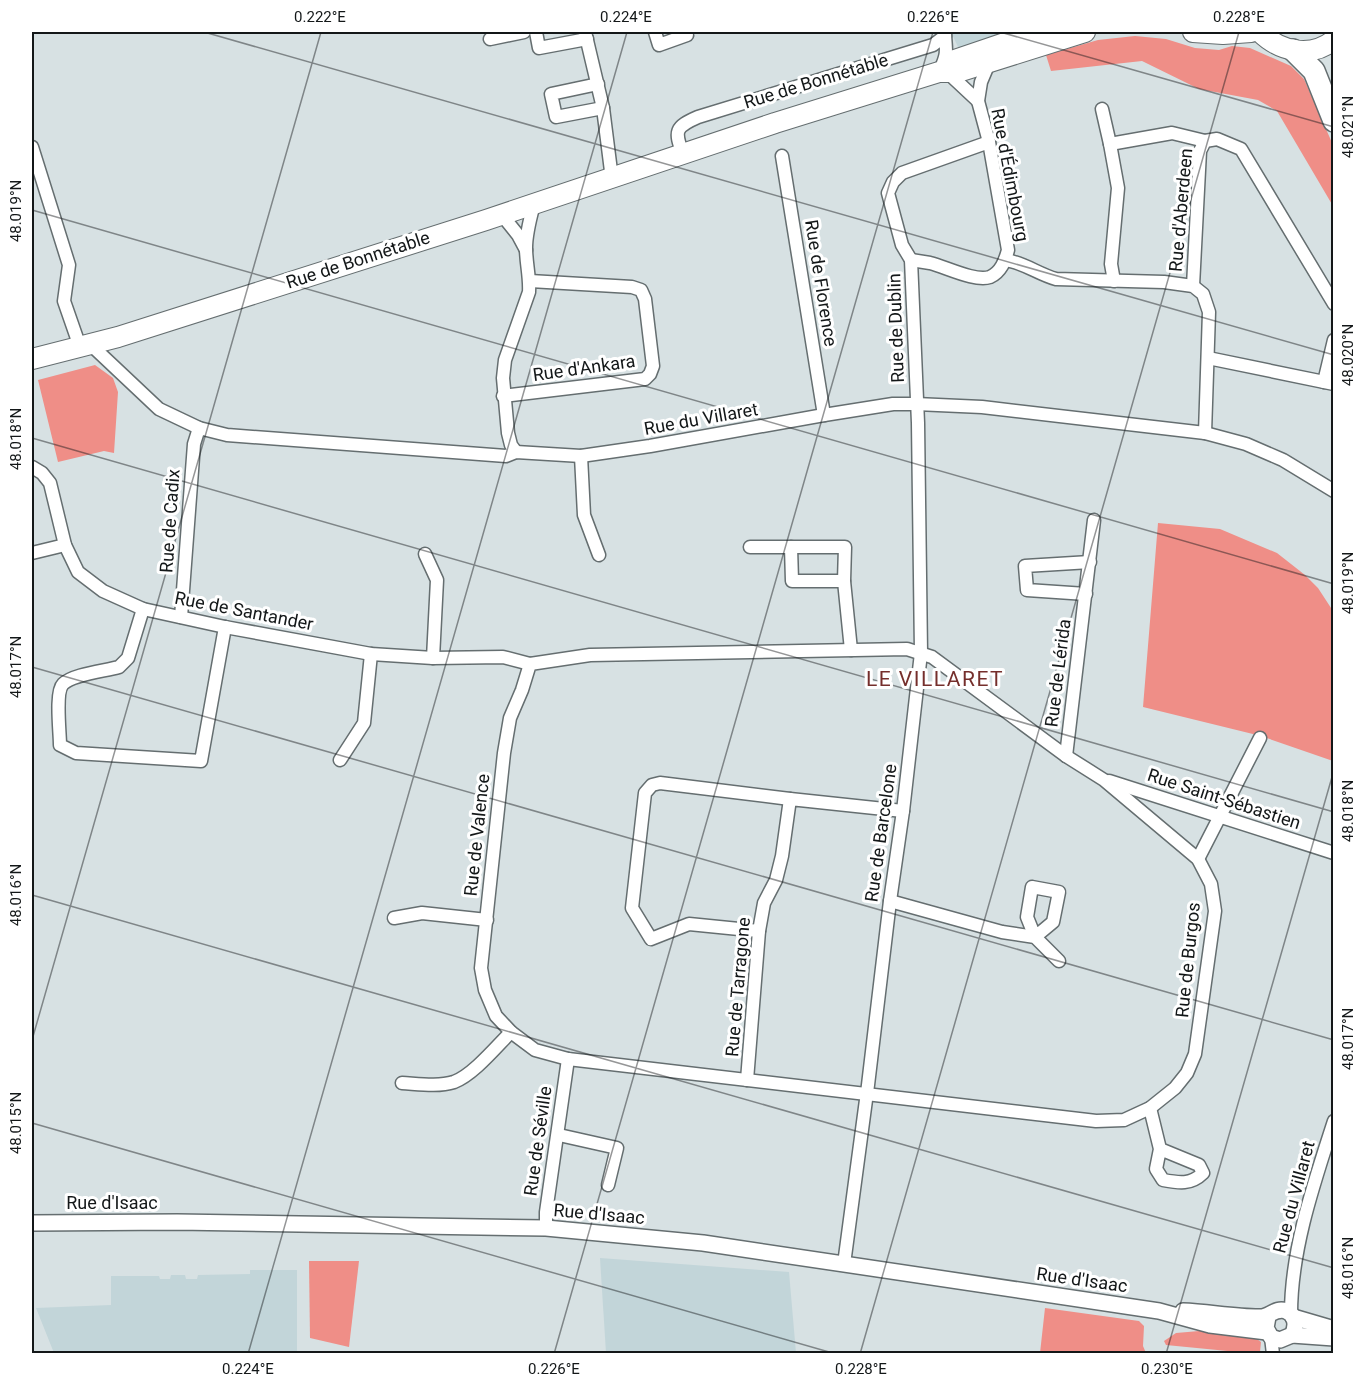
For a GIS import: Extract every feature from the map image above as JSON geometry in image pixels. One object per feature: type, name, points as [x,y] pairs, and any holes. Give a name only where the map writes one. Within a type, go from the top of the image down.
[{"type":"highway","points":[[1293,50],[1314,71],[1334,121]]},
{"type":"main road","name":"Rue de Bonnétable","points":[[943,72],[951,61],[1038,32]]},
{"type":"main road","name":"Rue de Bonnétable","points":[[32,359],[85,346],[502,215],[683,154],[943,72],[958,72],[1085,32]]},
{"type":"main road","points":[[1193,32],[1224,34],[1251,32]]},
{"type":"main road","points":[[1260,32],[1280,47],[1293,50],[1311,50],[1334,40]]},
{"type":"street","points":[[490,39],[524,32]]},
{"type":"street","points":[[536,32],[539,48],[586,35],[603,108],[612,179]]},
{"type":"street","points":[[656,32],[659,45],[687,35],[686,32]]},
{"type":"street","points":[[943,72],[947,48],[945,34]]},
{"type":"street","name":"Rue de Bonnétable","points":[[683,154],[678,139],[681,124],[933,45],[945,34]]},
{"type":"street","name":"Rue d'Édimbourg","points":[[911,260],[929,263],[977,278],[989,277],[999,270],[1005,260],[1008,250],[989,142],[978,101],[981,82],[989,63]]},
{"type":"street","name":"Rue d'Édimbourg","points":[[943,72],[978,101]]},
{"type":"street","points":[[598,84],[551,94],[556,117],[603,108]]},
{"type":"street","points":[[1102,109],[1118,188],[1111,264],[1114,281]]},
{"type":"street","points":[[1110,144],[1172,133],[1205,141]]},
{"type":"street","name":"Rue d'Aberdeen","points":[[1193,286],[1200,151],[1205,141],[1217,139],[1241,149],[1334,304]]},
{"type":"street","name":"Rue de Dublin","points":[[916,404],[911,260],[902,245],[888,193],[893,182],[902,174],[989,142]]},
{"type":"street","points":[[32,147],[69,265],[64,302],[85,346]]},
{"type":"street","name":"Rue de Florence","points":[[782,156],[824,415]]},
{"type":"street","points":[[516,452],[511,445],[508,433],[502,378],[505,360],[529,292],[527,231],[534,204]]},
{"type":"street","points":[[502,215],[526,250]]},
{"type":"street","points":[[1005,260],[1016,261],[1056,279],[1164,282],[1193,286],[1203,294],[1209,312],[1205,433]]},
{"type":"street","name":"Rue d'Ankara","points":[[503,396],[645,379],[650,374],[652,366],[645,299],[641,290],[632,287],[530,281]]},
{"type":"street","points":[[1208,358],[1329,383],[1334,340]]},
{"type":"street","name":"Rue du Villaret","points":[[85,346],[159,409],[199,428],[227,435],[506,456],[516,452],[582,456],[893,404],[982,407],[1205,433],[1246,444],[1283,460],[1334,491]]},
{"type":"street","name":"Rue de Barcelone","points":[[844,1264],[903,811],[921,652],[916,404]]},
{"type":"street","name":"Rue de Cadix","points":[[181,617],[194,444],[199,428]]},
{"type":"street","points":[[582,456],[584,515],[599,555]]},
{"type":"street","name":"Rue de Santander","points":[[32,467],[42,472],[50,483],[65,545],[78,572],[103,591],[143,609],[371,654],[433,658],[503,657],[530,664]]},
{"type":"street","name":"Rue de Lérida","points":[[1066,756],[1094,520]]},
{"type":"street","points":[[32,553],[65,545]]},
{"type":"street","points":[[750,548],[845,547],[844,581],[850,650]]},
{"type":"street","points":[[791,548],[792,581],[844,581]]},
{"type":"street","points":[[425,554],[437,580],[433,658]]},
{"type":"street","name":"Rue de Lérida","points":[[1086,594],[1027,590],[1025,566],[1090,562]]},
{"type":"street","points":[[143,609],[129,658],[124,663],[119,667],[70,679],[62,685],[59,694],[60,745],[76,753],[201,761],[225,627]]},
{"type":"street","points":[[530,664],[590,655],[907,649],[921,652]]},
{"type":"street","name":"Rue de Burgos","points":[[867,1095],[1096,1121],[1124,1120],[1150,1108],[1175,1089],[1187,1073],[1195,1054],[1215,911],[1211,884],[1198,859],[1104,780],[1066,756],[932,657],[921,652]]},
{"type":"street","points":[[340,759],[364,723],[371,654]]},
{"type":"street","name":"Rue de Valence","points":[[530,664],[510,718],[506,741],[481,968],[485,990],[496,1016],[510,1032],[535,1050],[568,1059],[867,1095]]},
{"type":"street","points":[[1198,859],[1260,738]]},
{"type":"street","name":"Rue Saint-Sébastien","points":[[1104,780],[1334,853]]},
{"type":"street","points":[[759,931],[689,924],[651,939],[632,908],[645,794],[652,786],[660,783],[903,811]]},
{"type":"street","name":"Rue de Tarragone","points":[[747,1080],[759,931],[764,903],[776,880],[782,856],[790,799]]},
{"type":"street","points":[[890,901],[1002,932],[1035,937],[1059,961]]},
{"type":"street","points":[[394,918],[422,913],[486,920]]},
{"type":"street","points":[[402,1083],[430,1085],[455,1081],[472,1071],[510,1032]]},
{"type":"street","name":"Rue de Séville","points":[[546,1228],[546,1212],[559,1135],[568,1059]]},
{"type":"street","points":[[1150,1108],[1160,1149]]},
{"type":"street","name":"Rue du Villaret","points":[[1283,1315],[1328,1158],[1334,1121]]},
{"type":"street","points":[[559,1135],[617,1148],[608,1185]]},
{"type":"street","name":"Rue d'Isaac","points":[[32,1223],[177,1222],[546,1228],[703,1243],[1159,1311],[1210,1325],[1279,1339],[1334,1338]]},
{"type":"street","name":"Rue d'Isaac","points":[[1159,1311],[1209,1312],[1259,1317],[1283,1315],[1334,1329]]},
{"type":"street","points":[[1274,1353],[1279,1339],[1295,1328],[1283,1315],[1265,1324],[1279,1339]]},
{"type":"shaded area","points":[[951,32],[1015,32],[959,49]]},
{"type":"shaded area","points":[[1135,36],[1166,39],[1195,48],[1219,50],[1232,46],[1250,48],[1291,66],[1304,79],[1333,145],[1333,206],[1277,111],[1258,100],[1199,89],[1142,61],[1051,71],[1046,55],[1098,40]]},
{"type":"shaded area","points":[[95,365],[113,378],[118,392],[114,453],[104,451],[58,462],[38,380]]},
{"type":"shaded area","points":[[1158,523],[1220,529],[1277,553],[1318,588],[1333,611],[1333,761],[1261,736],[1143,707]]},
{"type":"shaded area","points":[[600,1258],[789,1272],[796,1353],[606,1353]]},
{"type":"shaded area","points":[[309,1261],[359,1261],[349,1347],[310,1338]]},
{"type":"shaded area","points":[[250,1270],[297,1270],[297,1353],[54,1353],[36,1308],[111,1305],[111,1276],[159,1276],[160,1279],[170,1279],[171,1275],[185,1275],[186,1279],[197,1279],[198,1275],[250,1274]]},
{"type":"shaded area","points":[[1045,1308],[1139,1321],[1144,1326],[1143,1346],[1146,1353],[1040,1353]]},
{"type":"shaded area","points":[[1211,1330],[1254,1337],[1261,1342],[1260,1352],[1248,1353],[1166,1345],[1164,1341],[1176,1333]]},
{"type":"district","name":"LE VILLARET","points":[[935,679]]}]
